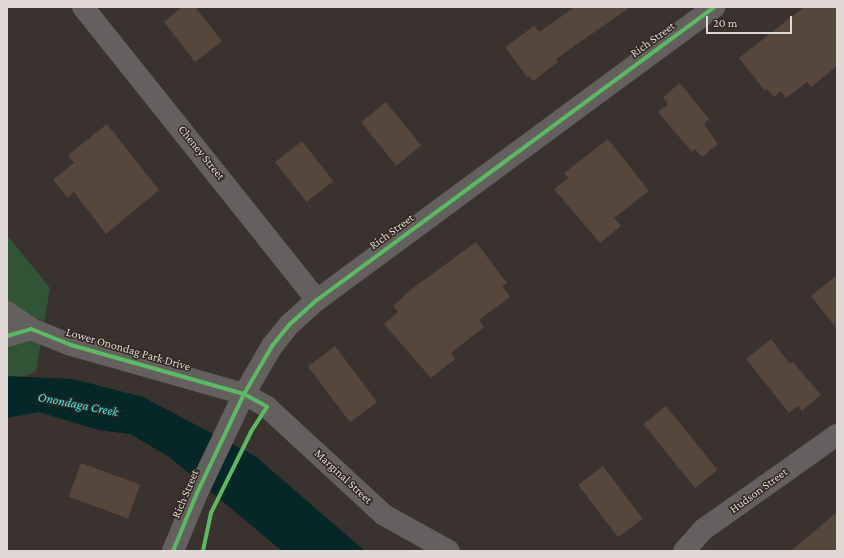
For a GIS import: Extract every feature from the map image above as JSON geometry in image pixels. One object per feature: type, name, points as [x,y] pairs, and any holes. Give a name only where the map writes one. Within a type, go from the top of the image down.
[{"type":"street","name":"Cheney Street","points":[[84,7],[318,300]]},
{"type":"street","name":"Rich Street","points":[[173,551],[197,493],[233,415],[272,346],[290,324],[318,300],[715,7]]},
{"type":"street","name":"Lower Onondag Park Drive","points":[[7,312],[31,330],[70,345],[244,394]]},
{"type":"street","points":[[7,336],[31,330]]},
{"type":"street","name":"Marginal Street","points":[[244,394],[267,407],[384,515],[448,551]]},
{"type":"street","name":"Hudson Street","points":[[684,551],[704,529],[837,435]]},
{"type":"green space","points":[[7,235],[50,288],[36,371],[7,384]]},
{"type":"water","name":"Onondaga Creek","points":[[7,376],[73,379],[143,397],[255,456],[365,551],[282,551],[168,456],[130,434],[98,430],[39,412],[7,418]]},
{"type":"building","points":[[182,7],[195,7],[222,41],[195,62],[164,22]]},
{"type":"building","points":[[575,7],[630,7],[556,59],[558,62],[533,81],[529,76],[527,77],[505,47],[534,26],[539,32]]},
{"type":"building","points":[[804,7],[837,7],[837,66],[811,87],[807,82],[786,98],[781,91],[774,97],[767,89],[765,91],[739,58]]},
{"type":"building","points":[[680,83],[709,119],[704,124],[718,144],[702,157],[695,149],[692,152],[658,112],[668,104],[663,97]]},
{"type":"building","points":[[386,102],[421,146],[396,166],[361,122]]},
{"type":"building","points":[[107,124],[159,190],[106,234],[74,192],[68,198],[53,180],[74,163],[68,155]]},
{"type":"building","points":[[608,139],[649,191],[614,218],[621,226],[600,243],[554,189],[568,178],[564,173]]},
{"type":"building","points":[[302,141],[333,181],[307,202],[275,162]]},
{"type":"building","points":[[476,242],[507,283],[502,286],[510,297],[479,320],[484,327],[451,353],[455,359],[431,378],[384,324],[398,312],[393,306],[413,288]]},
{"type":"building","points":[[837,275],[837,329],[811,296]]},
{"type":"building","points":[[771,339],[790,364],[793,362],[821,395],[802,411],[798,406],[789,413],[746,359]]},
{"type":"building","points":[[335,346],[377,402],[350,422],[308,366]]},
{"type":"building","points":[[666,406],[718,470],[695,488],[643,424]]},
{"type":"building","points":[[81,463],[140,485],[128,518],[69,497]]},
{"type":"building","points":[[603,466],[643,519],[618,537],[578,485]]},
{"type":"building","points":[[837,512],[837,551],[791,551]]},
{"type":"cycle path","points":[[173,551],[197,493],[244,394],[272,346],[290,324],[317,300],[715,7]]},
{"type":"cycle path","points":[[7,336],[31,329],[71,345],[244,394],[267,407],[251,432],[211,513],[203,551]]}]
